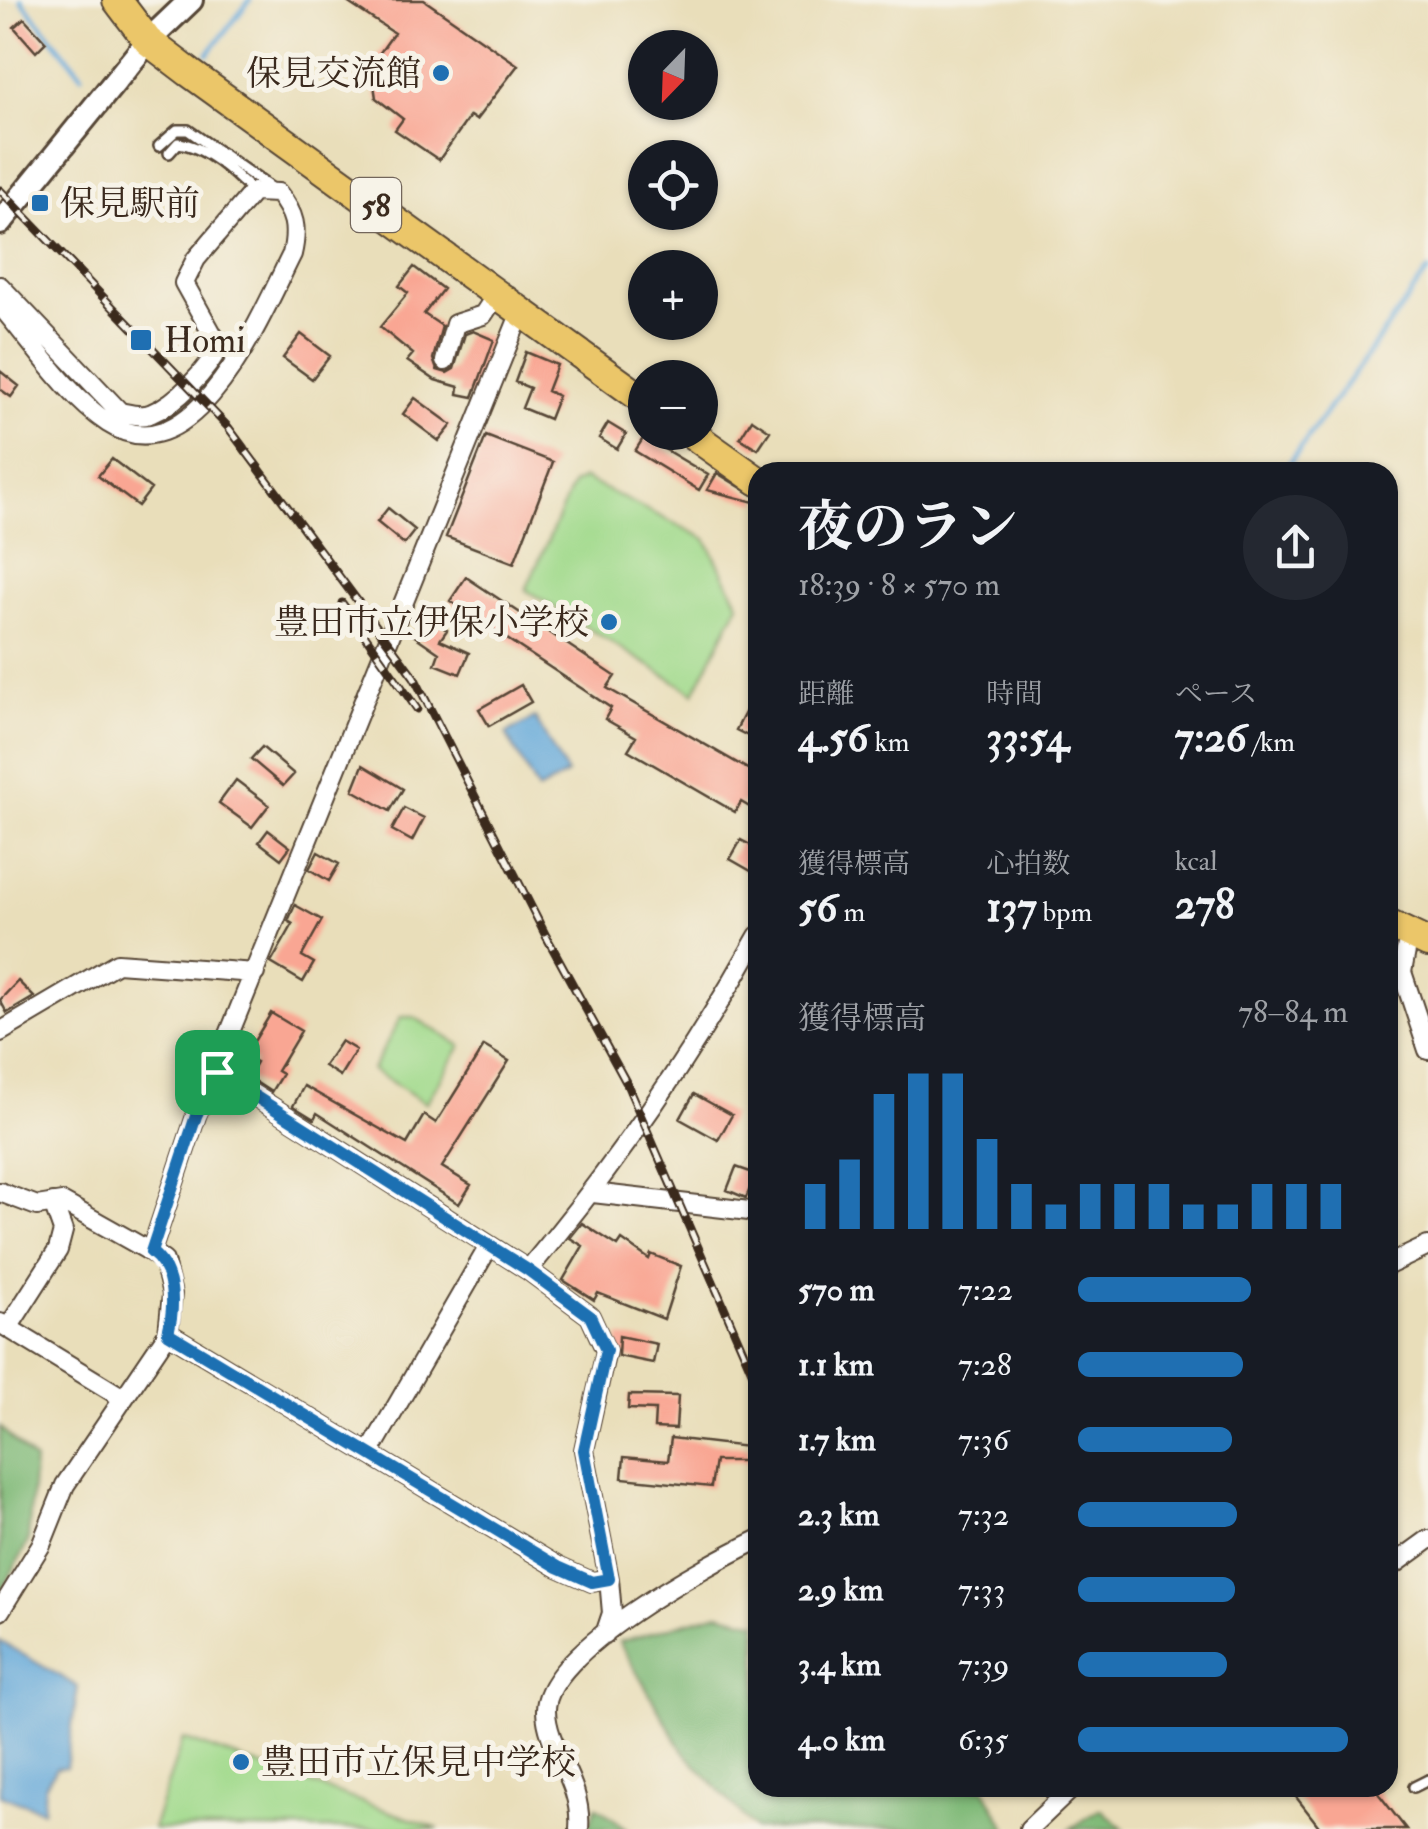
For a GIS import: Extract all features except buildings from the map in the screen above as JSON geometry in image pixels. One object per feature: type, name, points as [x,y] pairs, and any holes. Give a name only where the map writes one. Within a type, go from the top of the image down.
[{"type":"main road","name":"58","points":[[117,0],[148,41],[628,389]]},
{"type":"main road","points":[[714,450],[748,474]]},
{"type":"street","points":[[148,41],[168,0]]},
{"type":"street","points":[[0,223],[148,41],[192,0]]},
{"type":"street","points":[[0,286],[120,412],[154,413],[210,366],[219,346],[184,283],[196,259],[253,192],[278,193],[292,210],[297,232],[292,254],[229,375],[179,426],[140,436],[110,424],[85,403],[0,305]]},
{"type":"street","points":[[445,361],[455,324],[483,315],[497,294]]},
{"type":"street","points":[[151,1252],[196,1116],[521,312]]},
{"type":"street","points":[[1408,934],[1402,972],[1408,1000],[1428,1050]]},
{"type":"street","points":[[528,1270],[592,1193],[720,1004],[748,954]]},
{"type":"street","points":[[0,1032],[117,963],[255,973]]},
{"type":"street","points":[[1398,995],[1408,1000]]},
{"type":"street","points":[[217,1072],[528,1270],[590,1316],[606,1350],[584,1450],[609,1579],[612,1614],[605,1634]]},
{"type":"street","points":[[0,1192],[37,1206],[53,1203],[75,1208],[151,1252],[164,1262],[172,1294],[168,1333],[65,1485],[41,1545],[0,1611]]},
{"type":"street","points":[[592,1193],[748,1211]]},
{"type":"street","points":[[53,1203],[63,1232],[58,1250],[4,1326],[123,1398]]},
{"type":"street","points":[[1398,1260],[1428,1246]]},
{"type":"street","points":[[370,1452],[488,1248]]},
{"type":"street","points":[[168,1333],[558,1567],[592,1582],[609,1579]]},
{"type":"street","points":[[1398,1562],[1428,1540]]},
{"type":"street","points":[[579,1829],[576,1792],[546,1710],[551,1690],[605,1634],[695,1570],[748,1545]]},
{"type":"street","points":[[1029,1829],[1063,1797]]},
{"type":"lane","points":[[159,146],[177,130],[188,130],[278,193]]},
{"type":"lane","points":[[169,153],[178,143],[186,144],[229,170],[253,192]]},
{"type":"lane","points":[[1414,1786],[1428,1780]]},
{"type":"green space","points":[[584,479],[706,539],[739,604],[694,693],[526,590],[573,484]]},
{"type":"green space","points":[[401,1017],[414,1017],[461,1046],[426,1103],[372,1070]]},
{"type":"green space","points":[[0,1427],[34,1461],[28,1542],[0,1595]]},
{"type":"green space","points":[[718,1613],[748,1620],[748,1797],[989,1797],[1007,1829],[755,1829],[683,1751],[619,1642]]},
{"type":"green space","points":[[183,1739],[439,1829],[152,1829]]},
{"type":"green space","points":[[596,1806],[628,1829],[588,1829]]},
{"type":"green space","points":[[1101,1809],[1124,1829],[1070,1829]]},
{"type":"water","points":[[535,718],[567,774],[538,791],[506,734]]},
{"type":"water","points":[[0,1641],[78,1687],[66,1767],[56,1768],[45,1786],[43,1810],[0,1795]]},
{"type":"waterway","points":[[21,0],[82,75]]},
{"type":"waterway","points":[[208,54],[250,0]]},
{"type":"waterway","points":[[1290,462],[1428,271]]},
{"type":"railway","points":[[0,190],[228,427],[414,677],[546,936],[626,1082],[748,1362]]},
{"type":"railway","points":[[342,603],[417,709]]},
{"type":"place","name":"保見交流館","points":[[441,73]]},
{"type":"place","name":"保見駅前","points":[[40,203]]},
{"type":"place","name":"Homi","points":[[141,340]]},
{"type":"place","name":"豊田市立伊保小学校","points":[[609,622]]},
{"type":"place","name":"豊田市立保見中学校","points":[[241,1762]]},
{"type":"route","points":[[217,1072],[528,1270],[590,1316],[606,1350],[584,1450],[609,1579],[592,1582],[558,1567],[168,1333],[172,1294],[164,1262],[151,1252],[196,1116],[217,1072]]}]
